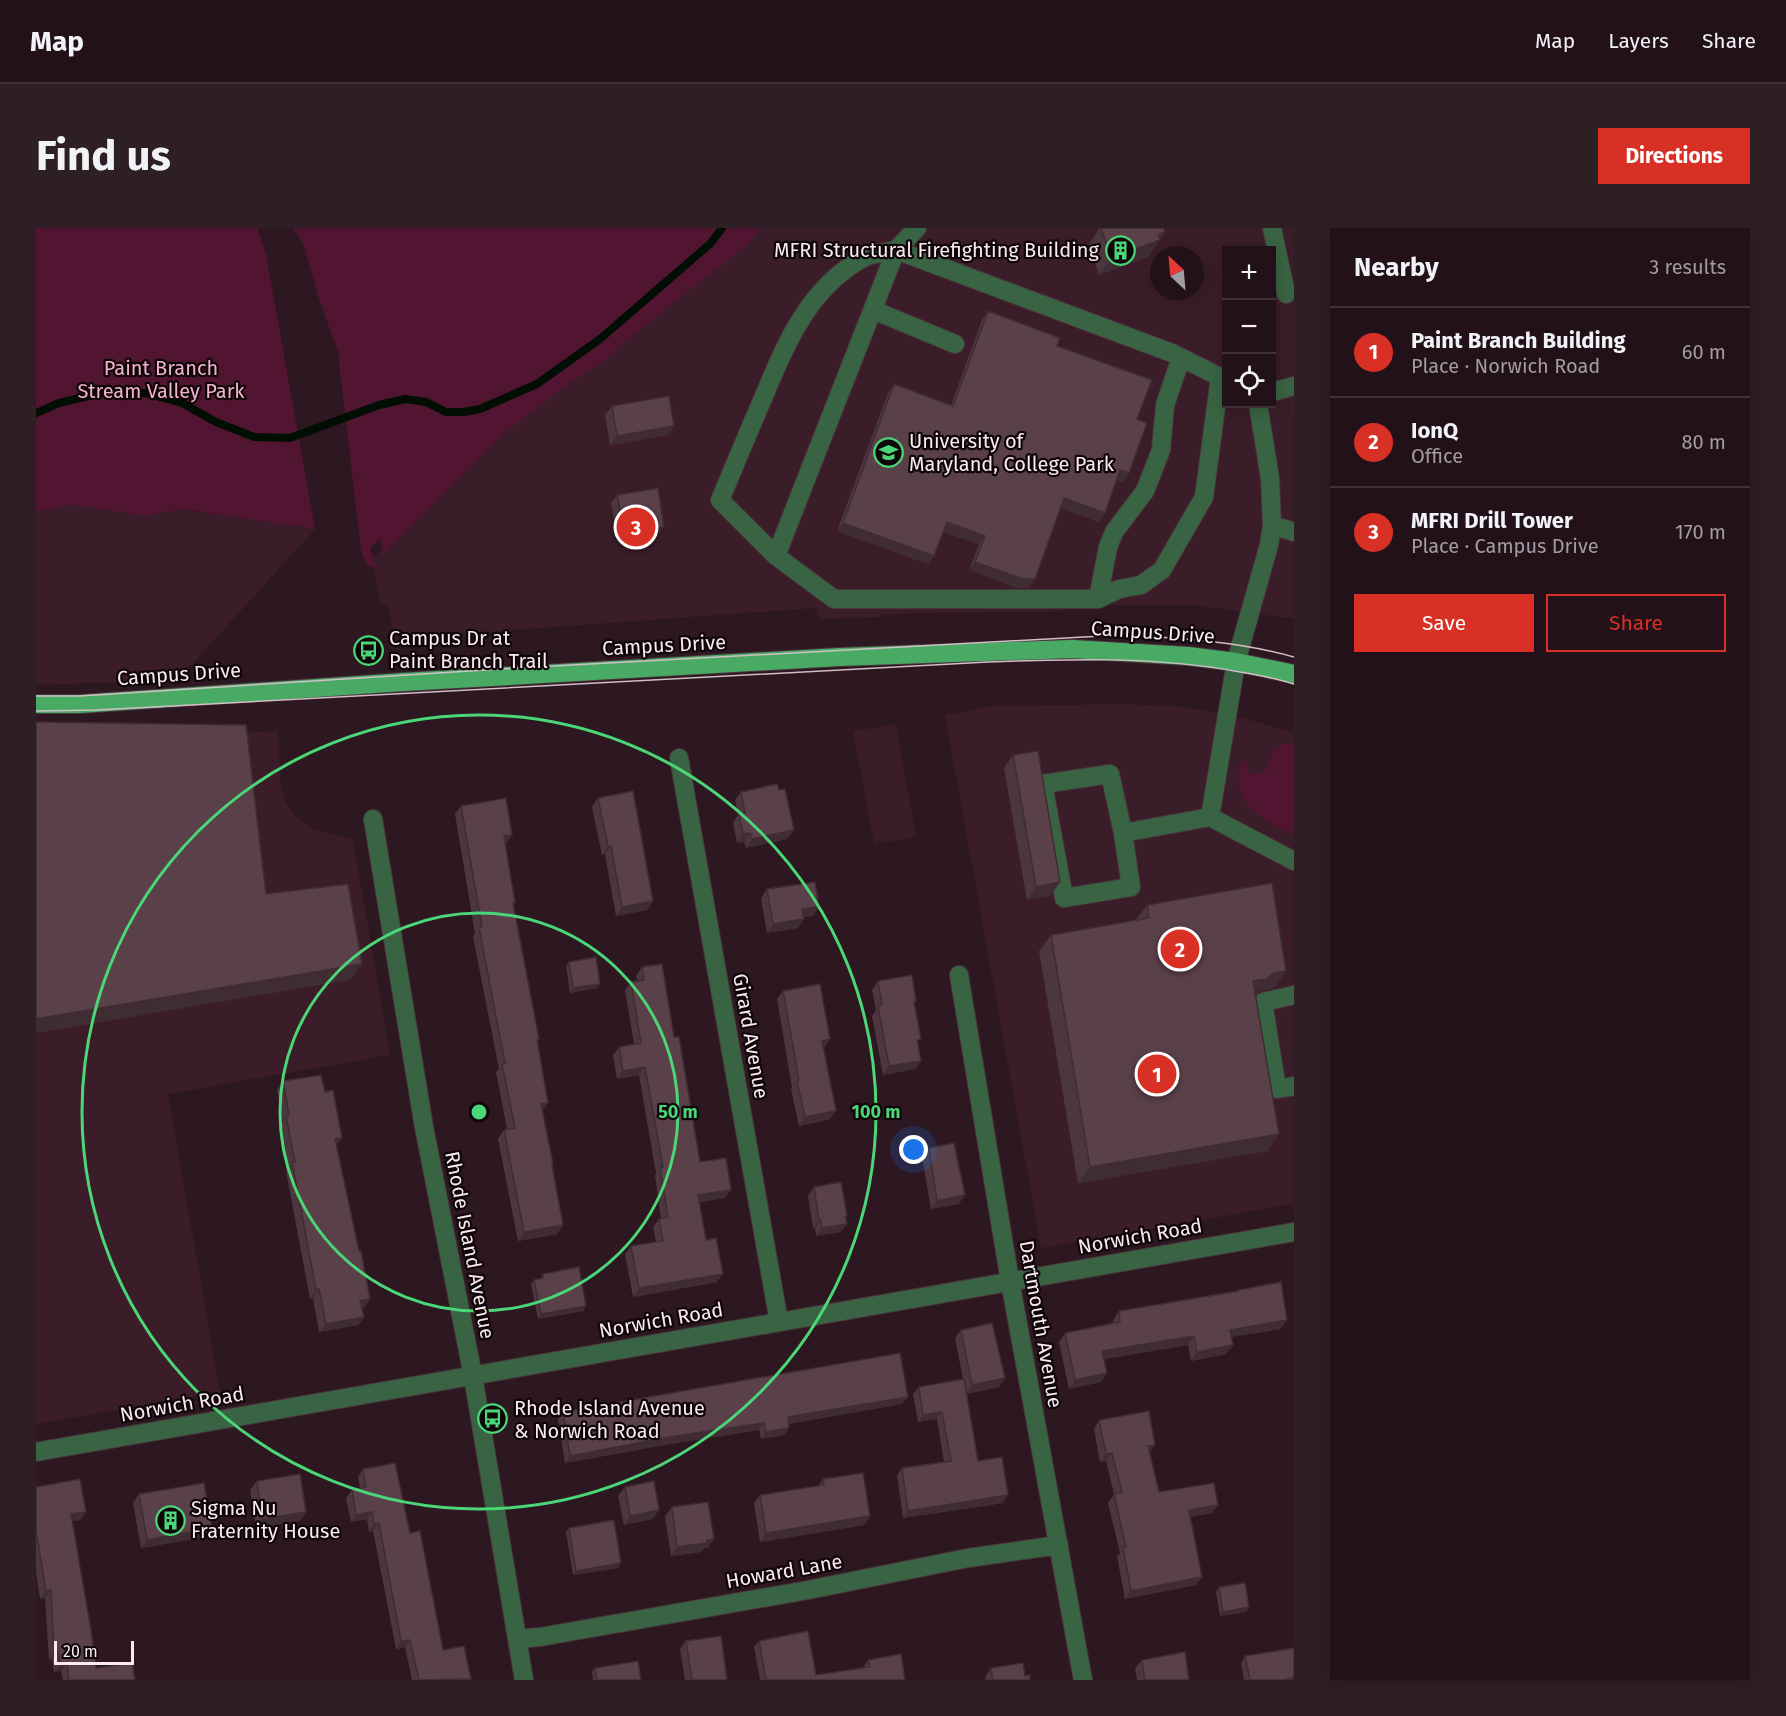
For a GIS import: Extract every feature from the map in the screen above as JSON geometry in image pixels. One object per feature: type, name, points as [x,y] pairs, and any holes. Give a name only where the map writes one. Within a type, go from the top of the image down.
[{"type":"main road","name":"Campus Drive","points":[[36,704],[80,704],[839,657],[1072,649],[1188,656],[1236,662],[1294,674]]},
{"type":"street","points":[[776,556],[896,250],[917,228]]},
{"type":"street","points":[[1272,228],[1286,294]]},
{"type":"street","points":[[1222,378],[1100,325],[896,250],[867,256],[847,268],[825,287],[804,312],[786,343],[720,500],[776,556],[834,599],[1098,598],[1119,589],[1141,585],[1162,570],[1204,497],[1222,384]]},
{"type":"street","points":[[873,310],[955,344]]},
{"type":"street","points":[[1098,598],[1108,547],[1114,532],[1145,491],[1161,450],[1165,405],[1181,358]]},
{"type":"street","points":[[1276,391],[1294,386]]},
{"type":"street","points":[[1210,817],[1236,662],[1269,545],[1272,525],[1270,478],[1259,408]]},
{"type":"street","points":[[1272,525],[1294,532]]},
{"type":"street","name":"Girard Avenue","points":[[679,759],[779,1322]]},
{"type":"street","points":[[1110,774],[1123,833],[1131,887],[1064,897],[1043,784],[1110,774]]},
{"type":"street","points":[[1123,833],[1210,817],[1294,861]]},
{"type":"street","name":"Rhode Island Avenue","points":[[373,819],[424,1127],[473,1376],[524,1680]]},
{"type":"street","name":"Dartmouth Avenue","points":[[959,975],[1010,1281],[1083,1680]]},
{"type":"street","points":[[1294,995],[1263,1002],[1276,1089],[1294,1086]]},
{"type":"street","name":"Norwich Road","points":[[36,1452],[1294,1232]]},
{"type":"street","name":"Howard Lane","points":[[517,1639],[540,1637],[797,1592],[968,1558],[1059,1545]]},
{"type":"shaded area","name":"University of Maryland, College Park","points":[[708,228],[1294,228],[1294,619],[1194,605],[1075,605],[1068,611],[880,614],[880,617],[819,619],[816,608],[458,634],[455,632],[394,636],[388,605],[381,605],[372,559]]},
{"type":"shaded area","points":[[36,488],[315,529],[178,680],[36,685]]},
{"type":"shaded area","points":[[1120,704],[1174,706],[1219,713],[1294,733],[1294,1204],[1041,1248],[945,715],[993,706]]},
{"type":"shaded area","points":[[896,724],[916,837],[874,844],[853,731]]},
{"type":"shaded area","points":[[278,731],[281,786],[290,809],[298,819],[314,830],[353,839],[390,1055],[168,1094],[220,1392],[36,1424],[36,744]]},
{"type":"green space","name":"Paint Branch Stream Valley Park","points":[[36,228],[257,228],[266,254],[315,529],[182,509],[144,516],[70,505],[36,511]]},
{"type":"green space","points":[[293,228],[762,228],[745,247],[636,332],[604,361],[575,379],[508,430],[383,554],[380,538],[370,548],[377,569],[367,565],[361,551],[338,352],[318,296],[304,245]]},
{"type":"green space","points":[[1294,743],[1294,836],[1251,808],[1240,789],[1239,776],[1241,762],[1248,761],[1246,768],[1249,774],[1256,775],[1266,770],[1273,754],[1281,744]]},
{"type":"building","points":[[1101,228],[1163,228],[1165,232],[1158,235],[1160,240],[1111,258]]},
{"type":"building","points":[[988,311],[1060,338],[1057,346],[1152,380],[1137,419],[1147,423],[1129,473],[1120,470],[1105,513],[1064,498],[1035,579],[1023,579],[975,562],[985,536],[947,522],[934,556],[843,523],[894,384],[953,406]]},
{"type":"building","points":[[669,396],[674,426],[617,436],[612,406]]},
{"type":"building","points":[[658,488],[664,527],[624,533],[617,495]]},
{"type":"building","points":[[36,722],[246,725],[266,894],[348,884],[362,964],[36,1019]]},
{"type":"building","points":[[1038,751],[1060,882],[1036,887],[1013,755]]},
{"type":"building","points":[[777,784],[779,790],[785,789],[794,830],[752,839],[750,833],[743,834],[739,814],[745,813],[741,792]]},
{"type":"building","points":[[633,791],[653,901],[622,907],[611,846],[608,846],[598,798]]},
{"type":"building","points":[[506,798],[512,835],[504,836],[515,903],[513,903],[539,1039],[537,1040],[548,1103],[541,1104],[563,1225],[524,1232],[504,1130],[515,1128],[479,928],[482,927],[461,806]]},
{"type":"building","points":[[815,882],[819,907],[802,909],[804,919],[773,924],[767,889]]},
{"type":"building","points":[[1272,883],[1286,971],[1272,974],[1266,979],[1253,981],[1279,1134],[1090,1167],[1051,935],[1149,918],[1147,905]]},
{"type":"building","points":[[596,957],[600,984],[573,988],[569,962]]},
{"type":"building","points":[[662,964],[674,1037],[679,1037],[700,1162],[726,1158],[731,1190],[698,1195],[706,1240],[716,1238],[723,1274],[639,1288],[631,1246],[663,1241],[659,1219],[668,1217],[660,1168],[663,1167],[645,1067],[623,1071],[619,1047],[641,1043],[631,982],[644,980],[642,967]]},
{"type":"building","points":[[912,975],[921,1039],[917,1040],[921,1061],[889,1066],[878,1007],[882,1004],[878,981]]},
{"type":"building","points":[[820,984],[830,1039],[822,1041],[836,1111],[805,1117],[783,991]]},
{"type":"building","points":[[321,1075],[325,1092],[333,1090],[342,1138],[335,1139],[370,1299],[360,1301],[364,1317],[326,1324],[319,1289],[316,1290],[292,1162],[295,1162],[286,1116],[289,1115],[283,1081]]},
{"type":"building","points":[[954,1143],[965,1195],[937,1201],[929,1148]]},
{"type":"building","points":[[841,1182],[847,1224],[822,1228],[814,1187]]},
{"type":"building","points":[[579,1267],[586,1306],[541,1314],[534,1280],[543,1278],[543,1274]]},
{"type":"building","points":[[1281,1282],[1287,1320],[1230,1330],[1233,1345],[1197,1352],[1194,1336],[1102,1351],[1107,1373],[1075,1380],[1065,1333],[1120,1322],[1119,1311]]},
{"type":"building","points":[[992,1323],[1005,1378],[972,1385],[961,1330]]},
{"type":"building","points":[[900,1353],[908,1397],[788,1417],[789,1428],[766,1432],[764,1423],[669,1437],[570,1456],[563,1412]]},
{"type":"building","points":[[964,1379],[978,1461],[1002,1457],[1008,1495],[908,1511],[902,1468],[951,1461],[942,1412],[923,1415],[919,1387]]},
{"type":"building","points":[[1149,1411],[1155,1445],[1148,1446],[1159,1492],[1214,1483],[1218,1505],[1189,1510],[1202,1577],[1131,1591],[1123,1548],[1126,1547],[1114,1494],[1122,1492],[1112,1453],[1106,1454],[1099,1420]]},
{"type":"building","points":[[395,1463],[410,1533],[420,1531],[443,1650],[464,1646],[471,1679],[419,1680],[410,1640],[401,1641],[379,1523],[374,1524],[372,1512],[356,1515],[352,1490],[366,1487],[363,1469]]},
{"type":"building","points":[[863,1473],[870,1516],[766,1533],[760,1495],[824,1485],[823,1479]]},
{"type":"building","points":[[300,1474],[306,1512],[262,1519],[257,1481]]},
{"type":"building","points":[[80,1479],[86,1512],[71,1514],[96,1668],[132,1663],[135,1680],[69,1680],[67,1663],[60,1664],[58,1651],[54,1652],[51,1590],[46,1591],[36,1530],[36,1487]]},
{"type":"building","points":[[654,1481],[659,1510],[630,1516],[625,1487]]},
{"type":"building","name":"Sigma Nu Fraternity House","points":[[204,1483],[212,1528],[147,1540],[139,1494]]},
{"type":"building","points":[[708,1502],[714,1539],[707,1540],[707,1543],[677,1547],[672,1507]]},
{"type":"building","points":[[614,1520],[621,1563],[576,1571],[569,1528]]},
{"type":"building","points":[[1245,1583],[1249,1607],[1223,1612],[1219,1587]]},
{"type":"building","points":[[808,1631],[816,1675],[870,1667],[868,1660],[901,1654],[905,1680],[766,1680],[759,1641]]},
{"type":"building","points":[[721,1636],[727,1680],[692,1680],[686,1641]]},
{"type":"building","points":[[1294,1648],[1294,1678],[1250,1680],[1245,1656]]},
{"type":"building","points":[[1185,1652],[1189,1680],[1145,1680],[1142,1660]]},
{"type":"building","points":[[638,1661],[641,1680],[597,1680],[595,1668]]},
{"type":"building","points":[[1023,1663],[1025,1676],[1030,1675],[1030,1680],[993,1680],[991,1668]]},
{"type":"waterway","points":[[36,413],[59,403],[105,392],[145,393],[182,403],[216,422],[254,437],[290,438],[379,405],[405,399],[426,402],[446,412],[480,409],[537,384],[600,339],[711,243],[722,228]]},
{"type":"tram line","points":[[36,696],[80,696],[501,669],[1120,635],[1230,644],[1294,657]]},
{"type":"tram line","points":[[36,711],[97,710],[1051,660],[1177,663],[1254,674],[1294,684]]},
{"type":"place","name":"MFRI Structural Firefighting Building","points":[[1120,250]]},
{"type":"place","name":"University of Maryland, College Park","points":[[888,452]]},
{"type":"place","name":"MFRI Drill Tower","points":[[636,527]]},
{"type":"place","name":"Campus Dr at Paint Branch Trail","points":[[368,650]]},
{"type":"place","name":"IonQ","points":[[1180,949]]},
{"type":"place","name":"Paint Branch Building","points":[[1157,1074]]},
{"type":"place","name":"Rhode Island Avenue & Norwich Road","points":[[493,1419]]},
{"type":"place","name":"Sigma Nu Fraternity House","points":[[170,1520]]}]
